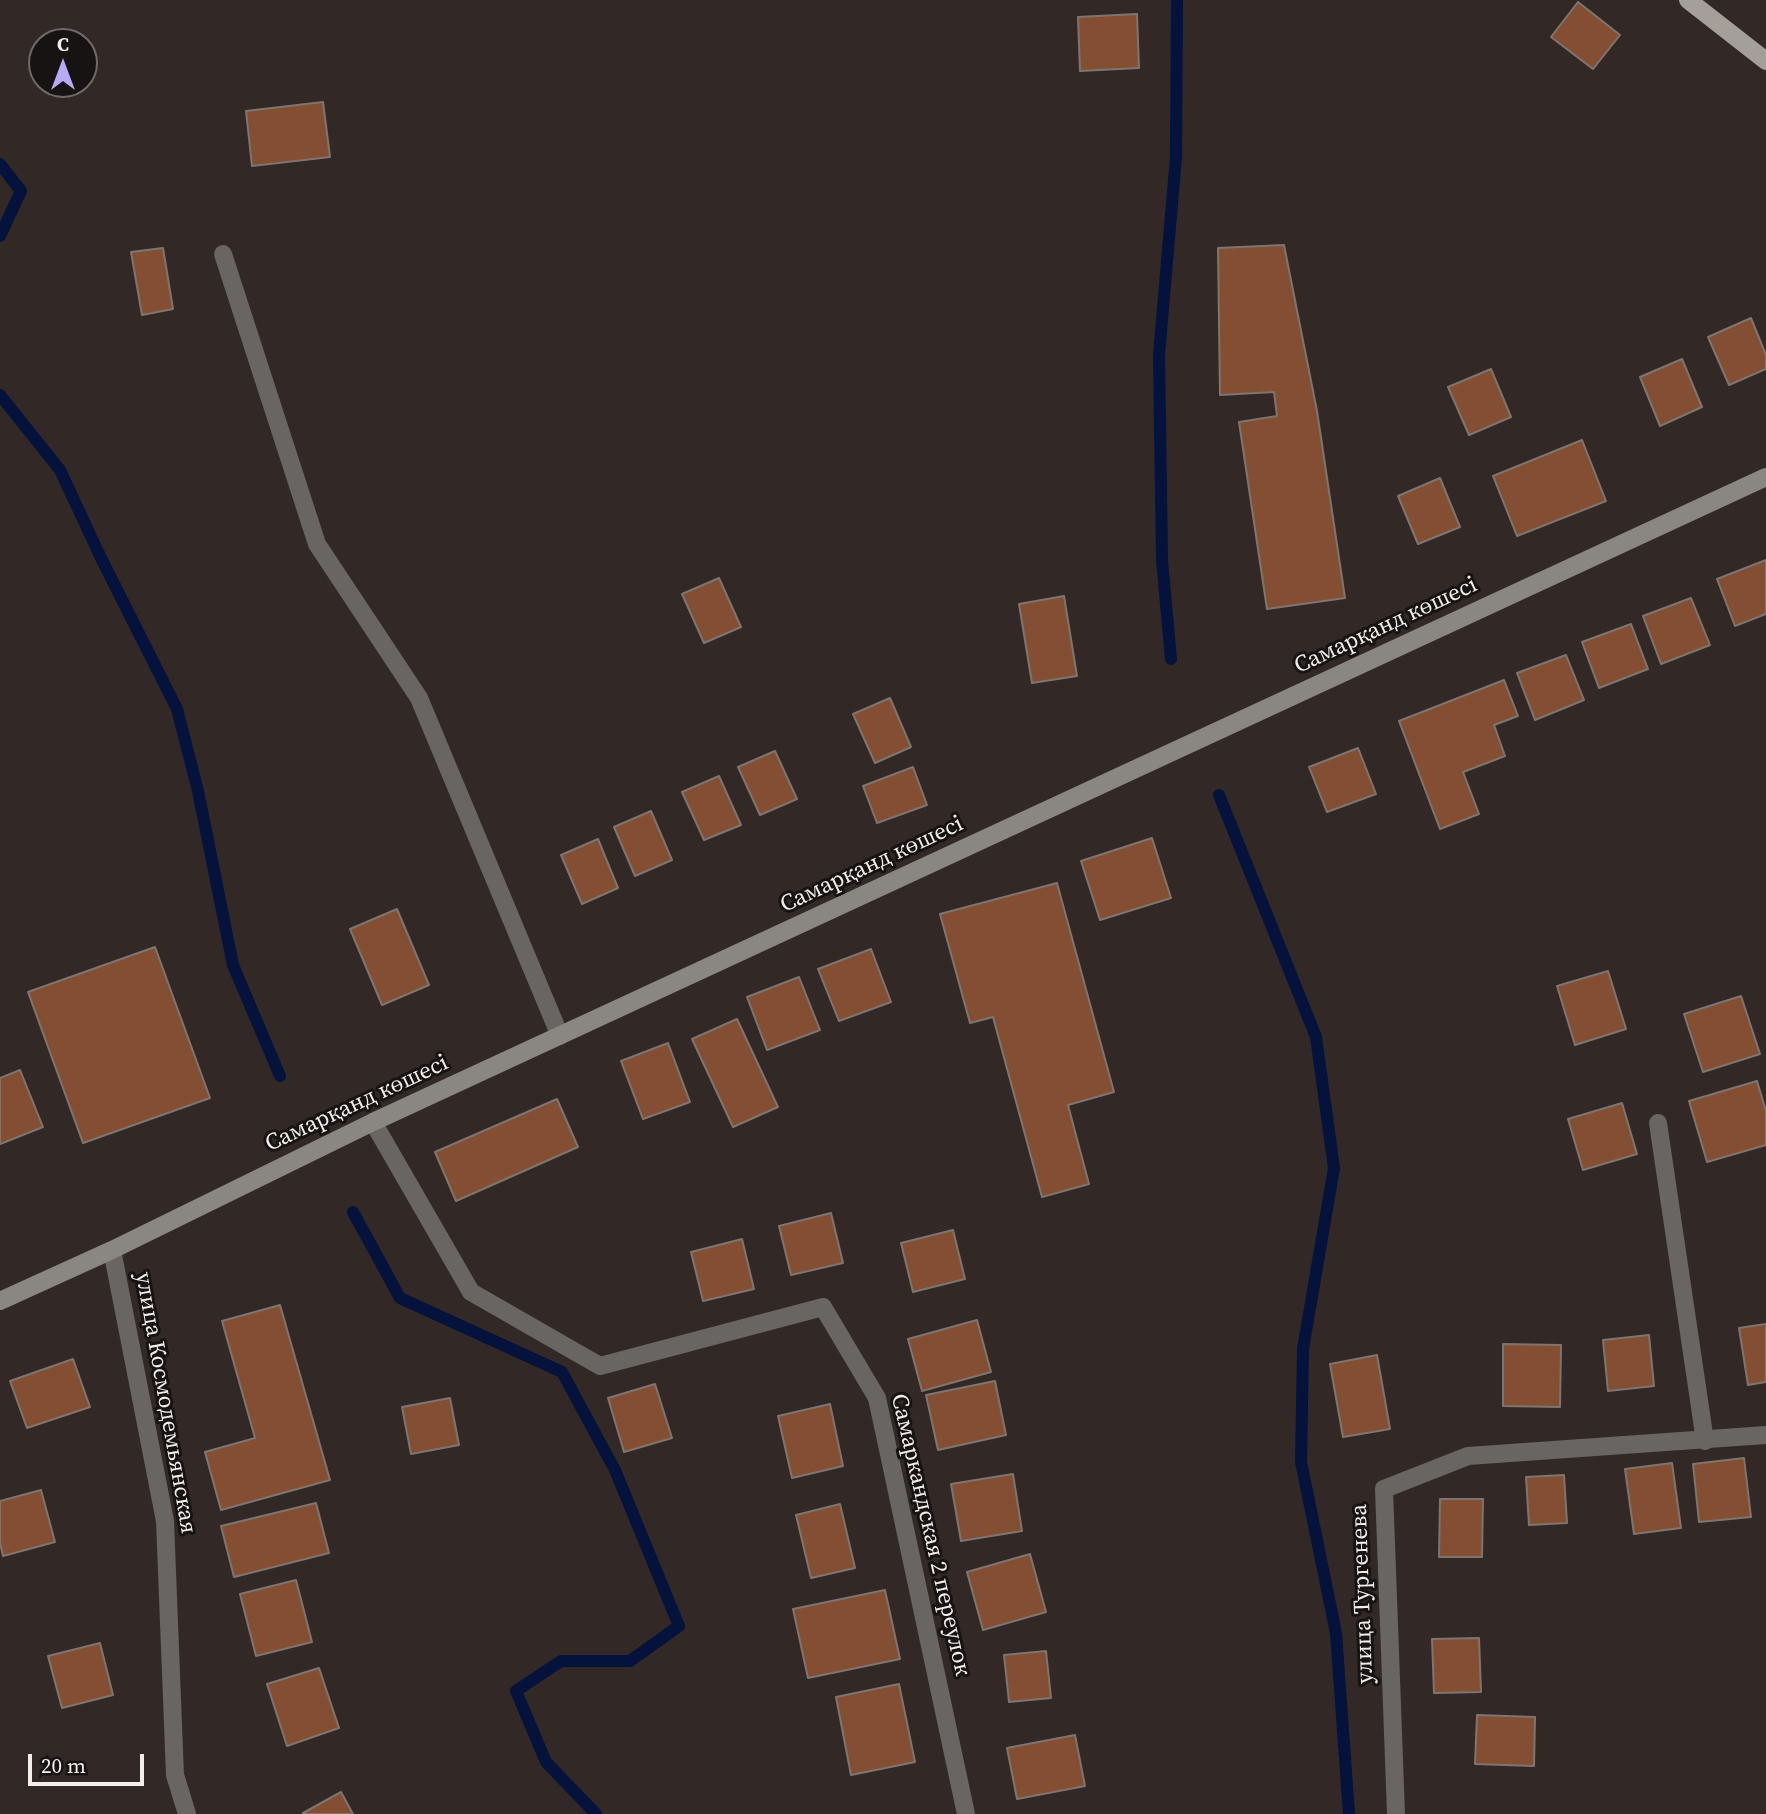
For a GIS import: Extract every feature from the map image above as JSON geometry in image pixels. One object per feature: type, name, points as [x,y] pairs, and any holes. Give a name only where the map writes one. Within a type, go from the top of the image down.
[{"type":"main road","points":[[1688,0],[1766,61]]},
{"type":"street","points":[[223,254],[317,544],[419,698],[560,1036]]},
{"type":"street","name":"Самарқанд көшесі","points":[[0,1301],[112,1250],[373,1122],[1766,477]]},
{"type":"street","name":"Самаркандская 2 переулок","points":[[373,1122],[471,1292],[600,1366],[823,1307],[877,1398],[966,1814]]},
{"type":"street","points":[[1658,1123],[1704,1441]]},
{"type":"street","name":"улица Космодемьянская","points":[[112,1250],[165,1521],[176,1775],[187,1814]]},
{"type":"street","name":"улица Тургенева","points":[[1395,1814],[1384,1489],[1468,1456],[1766,1435]]},
{"type":"building","points":[[1578,2],[1620,35],[1593,69],[1551,37]]},
{"type":"building","points":[[1137,14],[1139,68],[1080,71],[1078,17]]},
{"type":"building","points":[[323,102],[330,157],[252,166],[246,111]]},
{"type":"building","points":[[1284,245],[1317,411],[1345,598],[1267,609],[1239,422],[1277,416],[1274,392],[1220,395],[1218,248]]},
{"type":"building","points":[[163,248],[173,309],[142,315],[131,252]]},
{"type":"building","points":[[1751,318],[1766,355],[1766,369],[1729,385],[1708,337]]},
{"type":"building","points":[[1682,359],[1702,407],[1660,426],[1640,377]]},
{"type":"building","points":[[1491,369],[1511,417],[1469,435],[1448,387]]},
{"type":"building","points":[[1582,440],[1606,501],[1517,536],[1493,476]]},
{"type":"building","points":[[1440,478],[1460,527],[1418,544],[1398,496]]},
{"type":"building","points":[[1766,560],[1766,614],[1735,626],[1717,579]]},
{"type":"building","points":[[719,578],[741,627],[704,643],[682,594]]},
{"type":"building","points":[[1064,596],[1077,676],[1032,683],[1019,604]]},
{"type":"building","points":[[1691,598],[1710,645],[1661,664],[1643,616]]},
{"type":"building","points":[[1631,624],[1648,669],[1599,688],[1582,642]]},
{"type":"building","points":[[1566,655],[1584,700],[1535,720],[1517,673]]},
{"type":"building","points":[[1504,680],[1518,716],[1494,725],[1505,756],[1463,772],[1479,814],[1440,829],[1399,721]]},
{"type":"building","points":[[890,698],[911,747],[875,763],[853,714]]},
{"type":"building","points":[[1358,748],[1376,794],[1327,812],[1309,767]]},
{"type":"building","points":[[775,751],[797,799],[760,815],[738,767]]},
{"type":"building","points":[[913,767],[927,805],[877,823],[863,786]]},
{"type":"building","points":[[719,776],[741,825],[704,840],[682,792]]},
{"type":"building","points":[[651,811],[672,860],[635,876],[614,827]]},
{"type":"building","points":[[1152,838],[1171,898],[1100,920],[1081,861]]},
{"type":"building","points":[[598,839],[618,888],[582,904],[561,855]]},
{"type":"building","points":[[1057,883],[1114,1092],[1068,1105],[1089,1184],[1042,1197],[993,1017],[970,1023],[940,914]]},
{"type":"building","points":[[397,909],[429,985],[382,1005],[350,929]]},
{"type":"building","points":[[155,947],[210,1098],[83,1143],[28,992]]},
{"type":"building","points":[[871,949],[891,1002],[839,1021],[818,969]]},
{"type":"building","points":[[1608,971],[1626,1029],[1575,1045],[1557,986]]},
{"type":"building","points":[[799,977],[820,1030],[767,1050],[747,997]]},
{"type":"building","points":[[1741,996],[1760,1054],[1703,1072],[1684,1014]]},
{"type":"building","points":[[737,1019],[778,1107],[733,1127],[692,1039]]},
{"type":"building","points":[[668,1043],[690,1102],[643,1119],[621,1061]]},
{"type":"building","points":[[20,1070],[43,1127],[0,1144],[0,1078]]},
{"type":"building","points":[[1757,1081],[1766,1111],[1766,1145],[1707,1162],[1689,1101]]},
{"type":"building","points":[[557,1099],[578,1147],[456,1201],[435,1152]]},
{"type":"building","points":[[1622,1103],[1637,1154],[1583,1170],[1568,1119]]},
{"type":"building","points":[[831,1213],[843,1263],[791,1275],[779,1226]]},
{"type":"building","points":[[953,1230],[965,1279],[913,1292],[901,1243]]},
{"type":"building","points":[[742,1239],[754,1289],[703,1301],[691,1252]]},
{"type":"building","points":[[280,1305],[330,1480],[221,1510],[205,1452],[255,1438],[222,1321]]},
{"type":"building","points":[[977,1320],[991,1372],[922,1391],[908,1339]]},
{"type":"building","points":[[1766,1324],[1766,1382],[1748,1385],[1739,1328]]},
{"type":"building","points":[[1649,1335],[1654,1386],[1608,1391],[1603,1340]]},
{"type":"building","points":[[1503,1344],[1561,1345],[1560,1407],[1503,1406]]},
{"type":"building","points":[[1377,1355],[1390,1429],[1343,1437],[1330,1364]]},
{"type":"building","points":[[73,1359],[90,1407],[27,1428],[10,1381]]},
{"type":"building","points":[[995,1381],[1006,1435],[938,1450],[926,1395]]},
{"type":"building","points":[[655,1384],[672,1438],[624,1452],[608,1398]]},
{"type":"building","points":[[450,1398],[459,1445],[411,1454],[402,1407]]},
{"type":"building","points":[[830,1404],[843,1466],[792,1478],[778,1416]]},
{"type":"building","points":[[1744,1458],[1751,1517],[1699,1522],[1693,1464]]},
{"type":"building","points":[[1672,1463],[1681,1528],[1634,1534],[1625,1469]]},
{"type":"building","points":[[1013,1474],[1022,1531],[961,1541],[951,1484]]},
{"type":"building","points":[[1564,1475],[1567,1523],[1529,1525],[1526,1477]]},
{"type":"building","points":[[41,1490],[55,1542],[3,1556],[0,1543],[0,1501]]},
{"type":"building","points":[[1440,1499],[1483,1499],[1482,1557],[1439,1557]]},
{"type":"building","points":[[316,1503],[329,1553],[234,1577],[221,1526]]},
{"type":"building","points":[[840,1504],[855,1568],[811,1578],[796,1515]]},
{"type":"building","points":[[1030,1554],[1046,1612],[983,1630],[967,1572]]},
{"type":"building","points":[[296,1580],[312,1642],[256,1656],[240,1594]]},
{"type":"building","points":[[885,1590],[900,1659],[808,1678],[793,1609]]},
{"type":"building","points":[[1479,1638],[1481,1692],[1434,1693],[1432,1639]]},
{"type":"building","points":[[100,1643],[113,1695],[62,1708],[48,1656]]},
{"type":"building","points":[[1046,1651],[1051,1698],[1009,1702],[1004,1655]]},
{"type":"building","points":[[319,1668],[339,1728],[287,1746],[267,1684]]},
{"type":"building","points":[[899,1684],[915,1762],[851,1775],[836,1697]]},
{"type":"building","points":[[1477,1715],[1535,1717],[1534,1766],[1475,1764]]},
{"type":"building","points":[[1075,1735],[1085,1786],[1017,1799],[1007,1748]]},
{"type":"building","points":[[341,1792],[353,1814],[303,1814],[303,1813]]},
{"type":"waterway","points":[[1171,659],[1162,560],[1159,355],[1176,157],[1177,0]]},
{"type":"waterway","points":[[0,164],[21,191],[0,236]]},
{"type":"waterway","points":[[0,395],[60,470],[177,709],[198,791],[233,965],[280,1076]]},
{"type":"waterway","points":[[1219,795],[1316,1037],[1334,1168],[1303,1349],[1301,1462],[1336,1633],[1349,1814]]},
{"type":"waterway","points":[[353,1212],[400,1298],[562,1372],[615,1470],[679,1626],[630,1661],[561,1661],[516,1691],[546,1762],[596,1814]]}]
